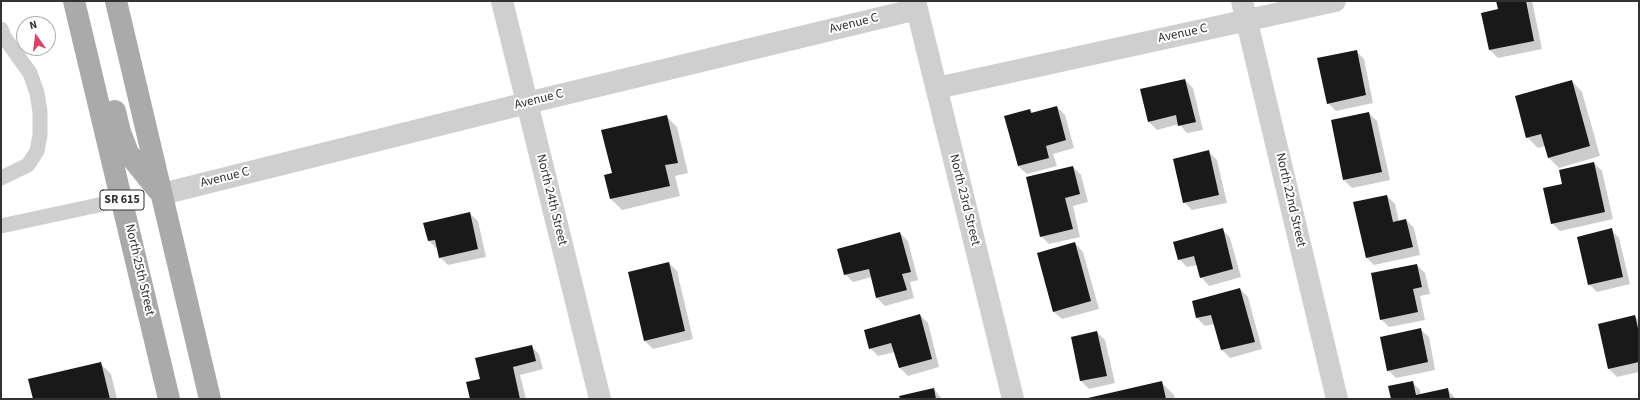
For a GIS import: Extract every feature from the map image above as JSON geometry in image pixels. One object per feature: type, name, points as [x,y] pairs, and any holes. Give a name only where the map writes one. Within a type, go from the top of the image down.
[{"type":"main road","name":"North 25th Street","points":[[74,1],[169,399]]},
{"type":"main road","points":[[88,1],[123,139],[128,153],[162,194]]},
{"type":"main road","name":"SR 615","points":[[116,1],[210,399]]},
{"type":"street","name":"North 24th Street","points":[[502,1],[600,399]]},
{"type":"street","name":"Avenue C","points":[[937,88],[1244,11],[1335,1]]},
{"type":"street","name":"Avenue C","points":[[162,194],[916,5]]},
{"type":"street","name":"North 23rd Street","points":[[916,5],[1014,399]]},
{"type":"street","name":"North 22nd Street","points":[[1244,11],[1337,399]]},
{"type":"lane","points":[[1,29],[4,37],[30,73],[37,93],[40,112],[40,135],[37,151],[28,165],[1,178]]},
{"type":"lane","points":[[1,226],[122,200]]},
{"type":"building","points":[[1496,1],[1526,1],[1534,41],[1489,50],[1481,13],[1498,9]]},
{"type":"building","points":[[1357,50],[1366,95],[1327,104],[1317,58]]},
{"type":"building","points":[[1185,79],[1196,122],[1178,126],[1176,115],[1148,122],[1140,89]]},
{"type":"building","points":[[1572,80],[1590,146],[1548,158],[1541,134],[1526,138],[1515,96]]},
{"type":"building","points":[[1057,106],[1066,140],[1046,146],[1049,158],[1018,166],[1004,116],[1030,109],[1031,113]]},
{"type":"building","points":[[1369,112],[1382,172],[1343,180],[1331,120]]},
{"type":"building","points":[[667,115],[678,163],[665,165],[670,186],[610,199],[604,175],[612,173],[601,130]]},
{"type":"building","points":[[1209,150],[1219,195],[1183,203],[1173,159]]},
{"type":"building","points":[[1594,162],[1605,212],[1551,224],[1543,188],[1562,184],[1559,170]]},
{"type":"building","points":[[1073,166],[1080,194],[1065,198],[1073,229],[1040,237],[1026,177]]},
{"type":"building","points":[[1387,195],[1393,222],[1406,219],[1413,247],[1366,258],[1353,202]]},
{"type":"building","points":[[470,212],[478,249],[439,258],[435,240],[428,241],[423,223]]},
{"type":"building","points":[[1223,228],[1233,269],[1200,278],[1194,256],[1178,260],[1173,242]]},
{"type":"building","points":[[1612,228],[1623,277],[1588,285],[1577,237]]},
{"type":"building","points":[[900,232],[911,272],[902,274],[907,290],[876,298],[869,269],[844,275],[837,249]]},
{"type":"building","points":[[1075,242],[1091,301],[1053,312],[1037,253]]},
{"type":"building","points":[[669,262],[685,331],[644,341],[628,272]]},
{"type":"building","points":[[1417,264],[1422,287],[1413,289],[1418,312],[1380,320],[1371,273]]},
{"type":"building","points":[[1240,288],[1255,342],[1221,350],[1211,315],[1196,318],[1192,301]]},
{"type":"building","points":[[920,314],[932,359],[899,368],[891,343],[869,349],[864,330]]},
{"type":"building","points":[[1635,315],[1639,333],[1639,362],[1608,369],[1598,324]]},
{"type":"building","points":[[1421,328],[1428,362],[1387,371],[1380,337]]},
{"type":"building","points":[[1097,331],[1107,376],[1080,381],[1071,337]]},
{"type":"building","points":[[532,345],[536,361],[513,367],[520,399],[470,399],[466,382],[480,379],[475,358]]},
{"type":"building","points":[[101,362],[110,399],[33,399],[28,379]]},
{"type":"building","points":[[1162,381],[1166,399],[1088,399],[1088,398]]},
{"type":"building","points":[[1413,381],[1416,395],[1448,388],[1450,399],[1391,399],[1388,386]]},
{"type":"building","points":[[934,388],[936,399],[900,399],[899,396]]}]
